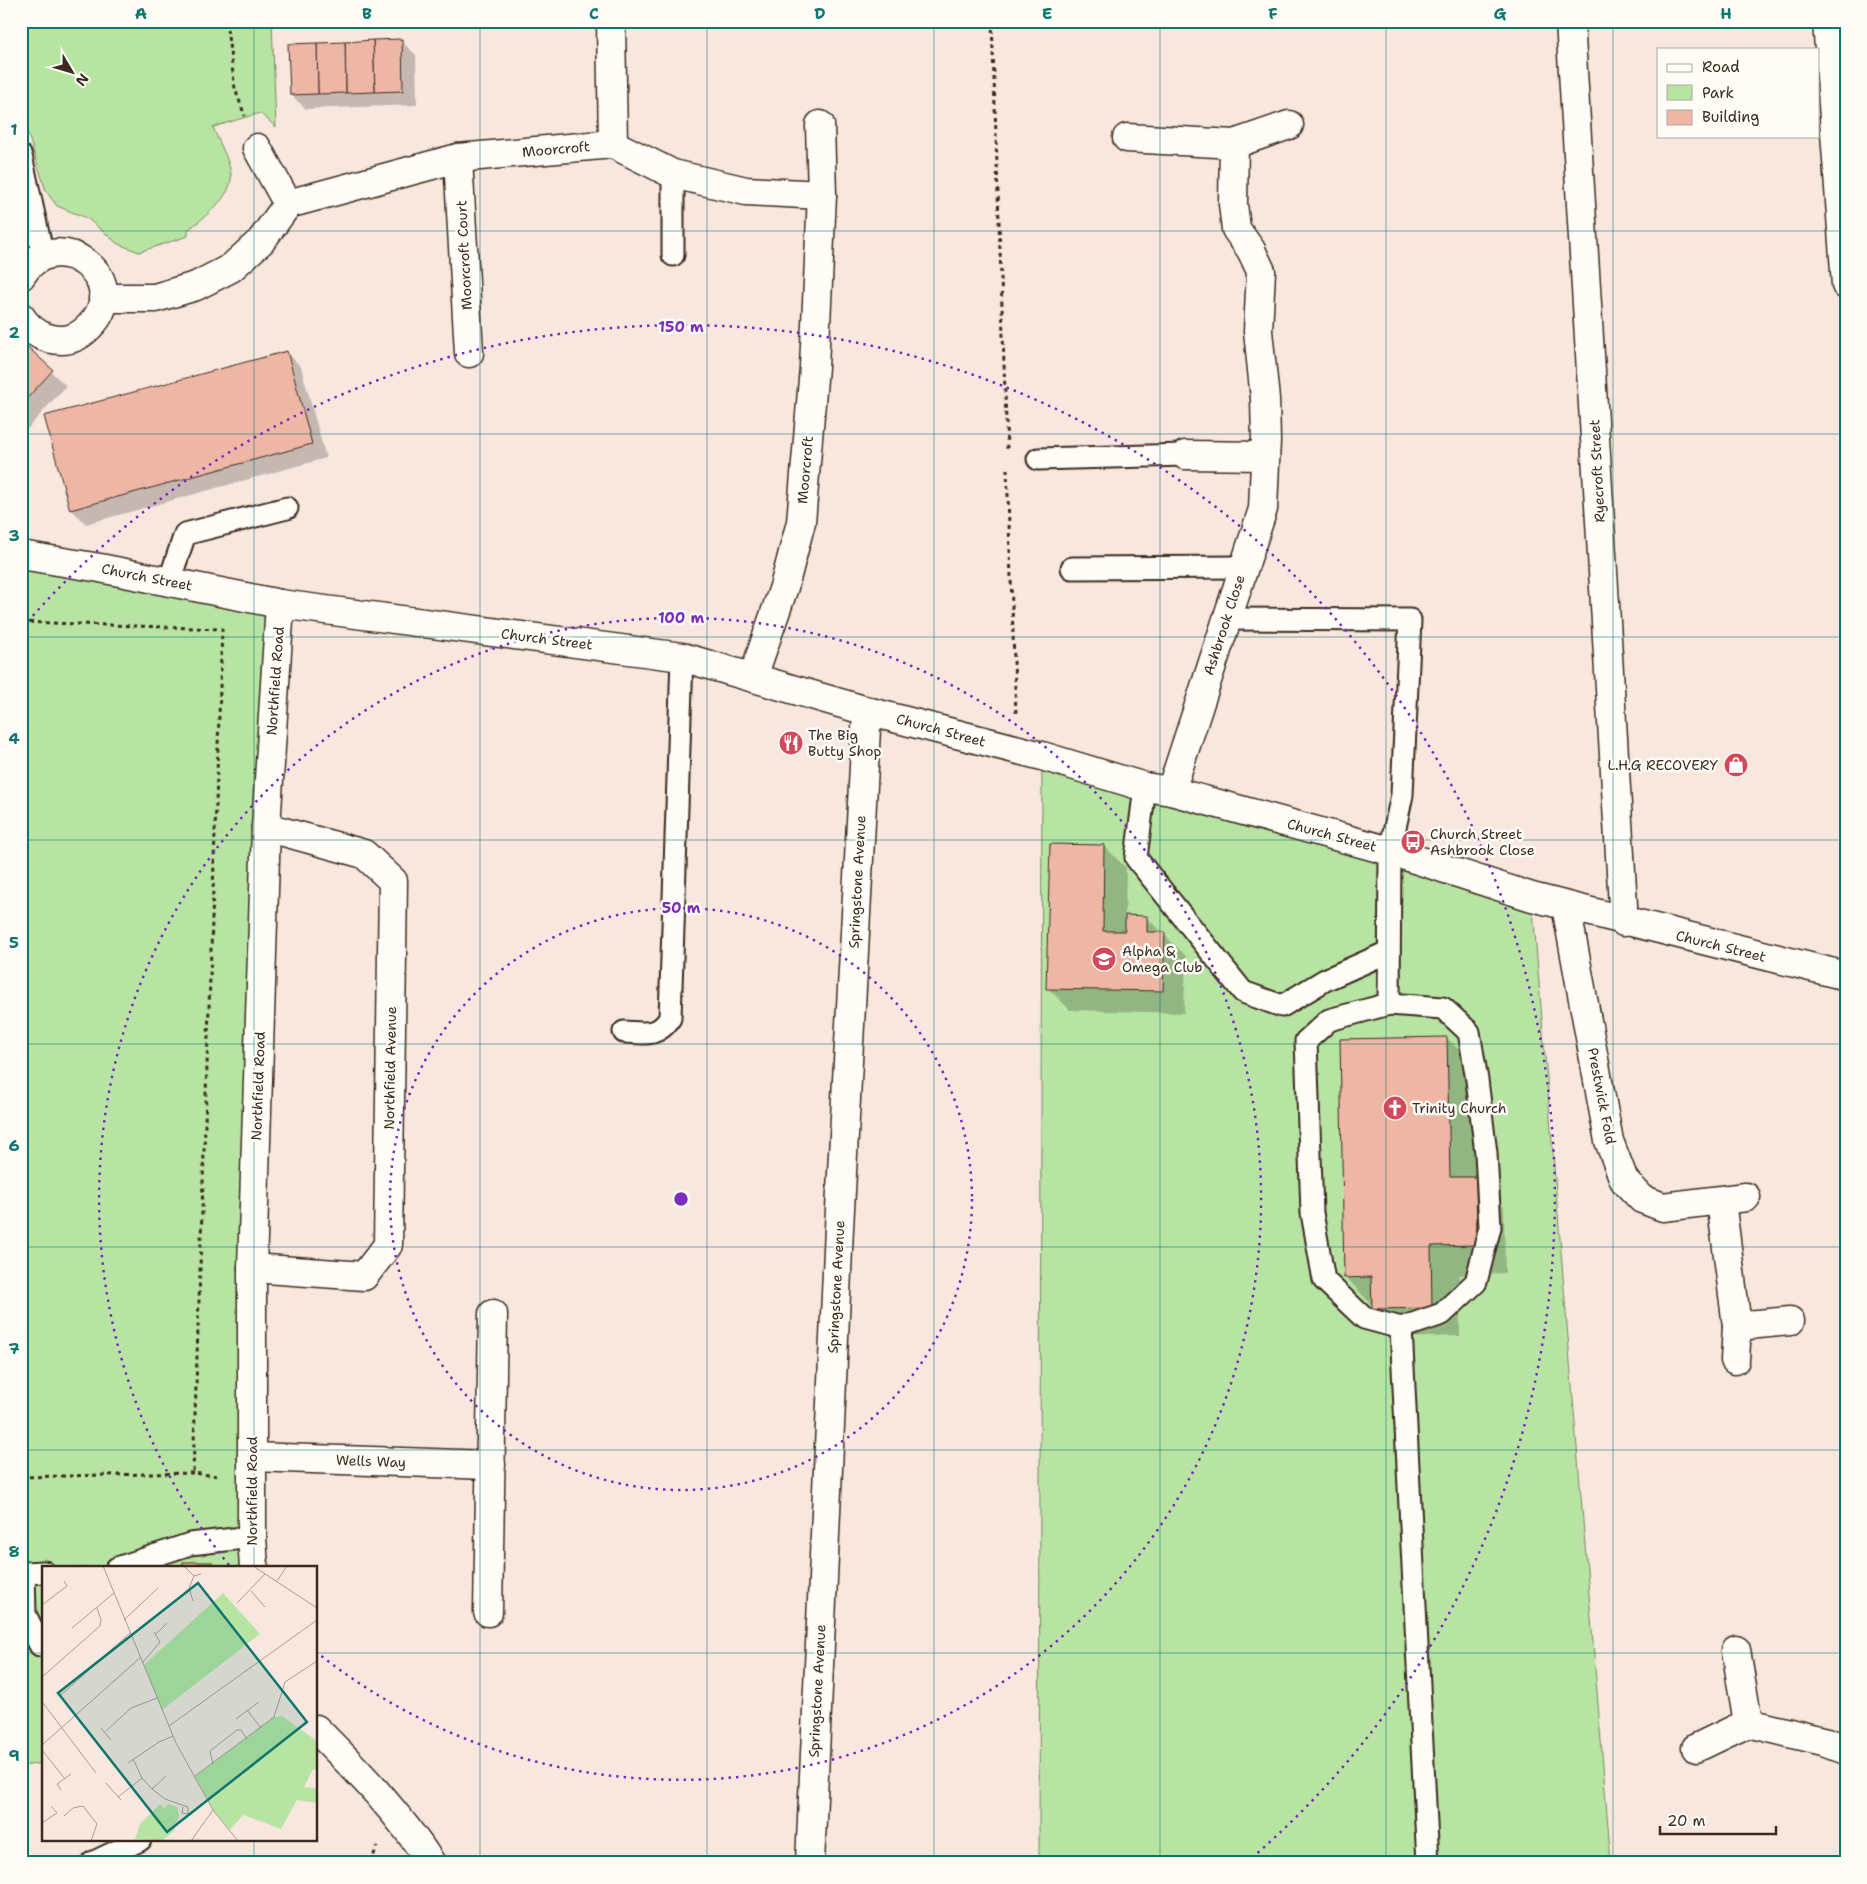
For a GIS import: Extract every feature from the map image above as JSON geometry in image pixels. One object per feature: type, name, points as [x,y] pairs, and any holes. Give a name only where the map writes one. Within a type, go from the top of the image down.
[{"type":"street","points":[[611,21],[613,144],[673,174],[746,191],[822,195]]},
{"type":"street","name":"Ryecroft Street","points":[[1570,21],[1624,922]]},
{"type":"street","points":[[1827,21],[1846,285]]},
{"type":"street","name":"Moorcroft","points":[[753,677],[784,587],[801,522],[814,367],[822,195],[820,125]]},
{"type":"street","points":[[1127,138],[1234,144],[1289,126]]},
{"type":"street","name":"Moorcroft","points":[[288,204],[458,158],[613,144]]},
{"type":"street","name":"Ashbrook Close","points":[[1158,789],[1226,619],[1263,509],[1265,398],[1258,332],[1261,271],[1251,250],[1236,229],[1233,204],[1234,144]]},
{"type":"street","points":[[104,298],[155,298],[196,286],[231,268],[262,241],[288,204],[257,148]]},
{"type":"street","name":"Moorcroft Court","points":[[458,158],[469,353]]},
{"type":"street","points":[[21,276],[27,267],[42,256],[62,253],[84,260],[96,272],[102,286],[104,298],[97,320],[82,334],[64,340],[45,338],[28,328],[21,317]]},
{"type":"street","points":[[1185,454],[1265,456]]},
{"type":"street","name":"Church Street","points":[[21,555],[280,604],[682,657],[867,711],[1390,851],[1566,906],[1624,922],[1846,976]]},
{"type":"street","name":"Northfield Road","points":[[254,1566],[252,1537],[252,1268],[266,827],[280,604]]},
{"type":"street","name":"Springstone Avenue","points":[[810,1863],[838,1238],[867,711]]},
{"type":"street","name":"Northfield Avenue","points":[[252,1268],[364,1276],[388,1245],[393,882],[364,854],[266,827]]},
{"type":"street","name":"Prestwick Fold","points":[[1566,906],[1609,1141],[1624,1180],[1642,1199],[1663,1207],[1734,1199],[1737,1326],[1735,1360]]},
{"type":"street","points":[[488,1612],[493,1314]]},
{"type":"street","points":[[1737,1326],[1790,1321]]},
{"type":"street","name":"Wells Way","points":[[252,1458],[491,1465]]},
{"type":"street","points":[[1736,1650],[1748,1723]]},
{"type":"street","points":[[1696,1748],[1748,1723],[1827,1742],[1846,1749]]},
{"type":"street","points":[[318,1731],[360,1772],[410,1830],[431,1863]]},
{"type":"lane","points":[[21,156],[42,256]]},
{"type":"lane","points":[[673,174],[673,255]]},
{"type":"lane","points":[[1038,459],[1185,454]]},
{"type":"lane","points":[[169,582],[185,534],[287,508]]},
{"type":"lane","points":[[1072,568],[1243,568]]},
{"type":"lane","points":[[1226,619],[1410,620],[1402,794],[1390,851],[1389,1004]]},
{"type":"lane","points":[[624,1032],[652,1033],[663,1029],[670,1018],[682,657]]},
{"type":"lane","points":[[1158,789],[1136,858],[1243,992],[1282,1006],[1325,980],[1388,952]]},
{"type":"lane","points":[[1389,1004],[1443,1008],[1469,1032],[1478,1080],[1486,1153],[1490,1227],[1476,1282],[1442,1314],[1401,1328],[1364,1318],[1324,1280],[1312,1213],[1306,1041],[1329,1020],[1389,1004]]},
{"type":"lane","points":[[1401,1328],[1428,1863]]},
{"type":"lane","points":[[129,1566],[153,1562],[190,1544],[252,1537]]},
{"type":"lane","points":[[42,1572],[24,1573],[25,1614],[40,1645],[42,1645]]},
{"type":"lane","points":[[92,1863],[136,1842]]},
{"type":"path","points":[[226,21],[235,89],[257,148]]},
{"type":"path","points":[[992,21],[1007,451]]},
{"type":"path","points":[[1007,461],[1017,750]]},
{"type":"path","points":[[21,622],[222,629],[194,1473],[21,1476]]},
{"type":"green space","points":[[21,21],[272,21],[276,127],[260,113],[213,127],[226,156],[231,174],[231,182],[223,198],[209,213],[188,230],[188,236],[139,252],[118,244],[87,218],[57,206],[46,191],[28,134],[21,124]]},
{"type":"green space","points":[[21,555],[280,604],[254,1566],[42,1566],[42,1763],[21,1766]]},
{"type":"green space","points":[[1042,756],[1532,897],[1611,1863],[1039,1863]]},
{"type":"building","points":[[402,39],[403,91],[375,92],[373,40]]},
{"type":"building","points":[[373,40],[375,92],[346,93],[345,42]]},
{"type":"building","points":[[345,42],[346,93],[318,94],[317,43]]},
{"type":"building","points":[[317,43],[318,94],[290,95],[288,44]]},
{"type":"building","points":[[21,341],[53,370],[21,405]]},
{"type":"building","points":[[287,351],[312,444],[70,510],[44,416]]},
{"type":"building","points":[[1050,844],[1104,845],[1103,931],[1125,931],[1125,915],[1147,916],[1147,932],[1165,932],[1163,991],[1046,989]]},
{"type":"building","name":"Trinity Church","points":[[1447,1037],[1450,1177],[1476,1177],[1477,1245],[1431,1246],[1432,1308],[1372,1309],[1371,1277],[1344,1278],[1340,1039]]},
{"type":"building","points":[[183,1562],[212,1562],[212,1566],[183,1566]]},
{"type":"place","name":"The Big Butty Shop","points":[[791,743]]},
{"type":"place","name":"L.H.G RECOVERY","points":[[1736,765]]},
{"type":"place","name":"Church Street Ashbrook Close","points":[[1413,842]]},
{"type":"place","name":"Alpha & Omega Club","points":[[1104,959]]},
{"type":"place","name":"Trinity Church","points":[[1395,1108]]}]
